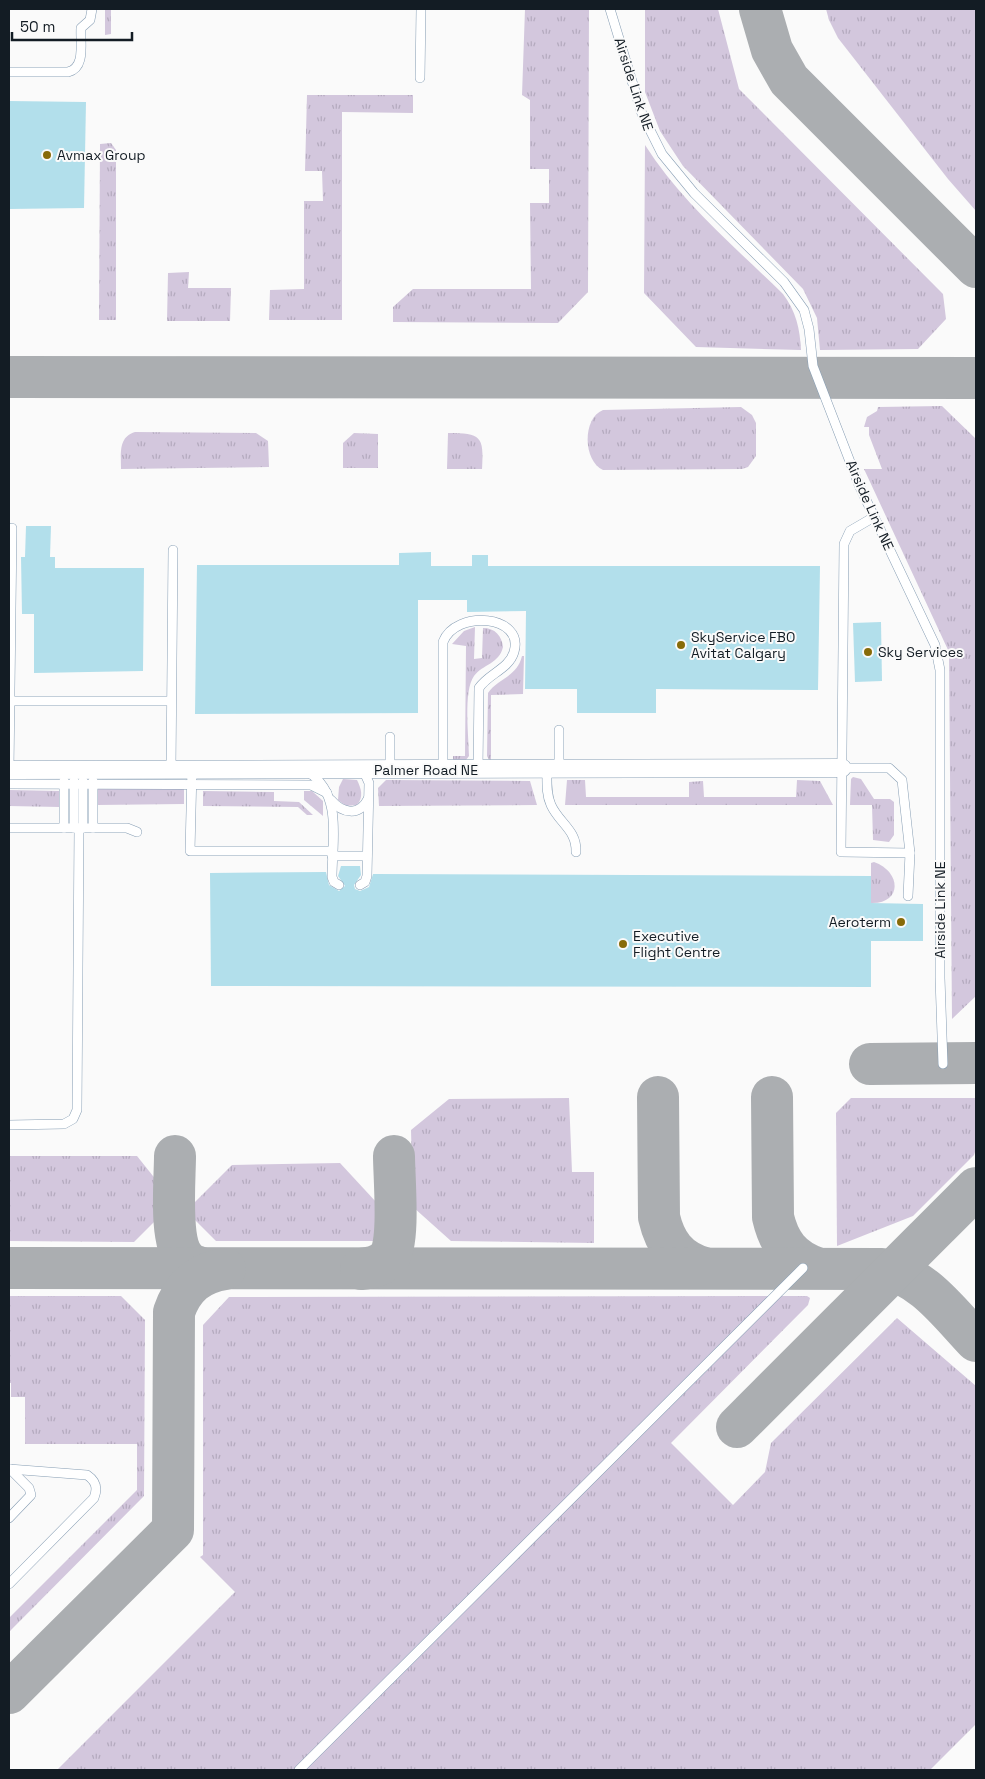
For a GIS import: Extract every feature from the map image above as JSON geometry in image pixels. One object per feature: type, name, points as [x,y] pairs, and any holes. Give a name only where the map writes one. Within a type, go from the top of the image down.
[{"type":"street","name":"Palmer Road NE","points":[[9,770],[79,778],[171,770],[192,778],[304,770],[842,768]]},
{"type":"lane","points":[[9,72],[68,72],[75,70],[80,61],[81,28],[90,20],[92,9]]},
{"type":"lane","points":[[420,78],[421,9]]},
{"type":"lane","name":"Airside Link NE","points":[[610,9],[642,114],[662,154],[694,193],[784,282],[799,300],[808,320],[813,366],[859,485],[935,645],[940,670],[940,968],[942,1064]]},
{"type":"lane","points":[[874,517],[850,530],[844,544],[842,852],[910,853]]},
{"type":"lane","points":[[9,770],[12,528]]},
{"type":"lane","points":[[171,770],[173,550]]},
{"type":"lane","points":[[443,770],[443,642],[450,630],[462,623],[493,621],[502,625],[510,632],[514,641],[514,650],[510,659],[485,680],[479,688],[478,770]]},
{"type":"lane","points":[[10,701],[171,701]]},
{"type":"lane","points":[[559,730],[553,770],[547,787],[550,804],[574,836],[576,852]]},
{"type":"lane","points":[[390,737],[390,770]]},
{"type":"lane","points":[[842,768],[889,768],[899,775],[903,786],[910,853],[908,896]]},
{"type":"lane","points":[[304,770],[319,780],[338,807],[352,812],[361,808],[369,797]]},
{"type":"lane","points":[[355,770],[368,778],[369,797],[367,879],[360,885]]},
{"type":"lane","points":[[79,778],[93,828]]},
{"type":"lane","points":[[64,828],[79,778]]},
{"type":"lane","points":[[9,1125],[64,1124],[73,1119],[78,1110],[79,778]]},
{"type":"lane","points":[[9,784],[79,778],[192,778],[311,785],[328,795],[332,807],[332,880],[339,885]]},
{"type":"lane","points":[[192,778],[190,851],[332,853],[368,856]]},
{"type":"lane","points":[[9,828],[127,828],[136,832]]},
{"type":"lane","points":[[299,1770],[803,1268]]},
{"type":"lane","points":[[9,1469],[29,1488],[31,1495],[9,1518]]},
{"type":"lane","points":[[9,1469],[87,1475],[97,1488],[94,1498],[9,1584]]},
{"type":"green space","points":[[105,9],[122,9],[111,10],[111,34],[105,35]]},
{"type":"green space","points":[[525,9],[589,9],[588,292],[558,323],[393,322],[393,307],[413,289],[531,289],[530,203],[549,203],[549,169],[530,169],[530,100],[522,95]]},
{"type":"green space","points":[[645,9],[718,9],[739,89],[943,294],[946,319],[918,349],[820,350],[817,318],[803,289],[683,166],[660,131],[645,92]]},
{"type":"green space","points":[[826,9],[976,9],[976,211],[948,179],[838,38]]},
{"type":"green space","points":[[307,95],[413,95],[413,113],[342,112],[342,320],[269,320],[270,290],[304,289],[304,201],[323,201],[322,171],[305,171]]},
{"type":"green space","points":[[111,143],[116,150],[116,320],[99,320],[100,144]]},
{"type":"green space","points":[[645,145],[659,166],[692,205],[783,294],[796,320],[801,350],[696,347],[644,293]]},
{"type":"green space","points":[[189,272],[188,288],[231,288],[230,321],[167,321],[168,273]]},
{"type":"green space","points":[[942,406],[976,439],[976,996],[952,1019],[949,652],[864,469],[882,469],[869,435],[869,427],[864,427],[867,417],[877,411],[878,407]]},
{"type":"green space","points":[[741,407],[752,415],[756,423],[756,456],[748,467],[742,469],[603,470],[596,465],[589,449],[588,430],[591,421],[603,410]]},
{"type":"green space","points":[[135,432],[256,433],[268,441],[269,467],[121,469],[123,442],[130,434]]},
{"type":"green space","points":[[354,433],[378,434],[378,468],[343,468],[343,443]]},
{"type":"green space","points":[[448,433],[468,434],[478,439],[482,449],[482,469],[447,469]]},
{"type":"green space","points":[[475,627],[474,659],[482,658],[483,628],[491,629],[497,633],[503,647],[498,657],[474,676],[468,703],[469,756],[466,760],[453,760],[453,756],[465,756],[466,646],[452,644],[464,631]]},
{"type":"green space","points":[[522,656],[524,656],[523,694],[491,695],[491,760],[489,760],[487,756],[488,693],[516,669]]},
{"type":"green space","points":[[853,777],[861,779],[874,799],[890,799],[894,802],[894,835],[889,842],[873,840],[872,805],[850,805],[851,779]]},
{"type":"green space","points":[[343,779],[357,780],[361,789],[361,796],[357,805],[346,806],[338,800],[339,787]]},
{"type":"green space","points":[[386,780],[530,781],[537,805],[379,806],[378,788]]},
{"type":"green space","points":[[567,780],[585,780],[586,797],[689,797],[689,782],[703,781],[704,797],[796,797],[797,780],[820,781],[833,805],[565,805]]},
{"type":"green space","points":[[184,788],[184,804],[97,805],[97,789]]},
{"type":"green space","points":[[9,790],[60,791],[59,807],[9,806]]},
{"type":"green space","points":[[203,791],[274,792],[274,801],[299,802],[313,815],[307,815],[298,807],[203,806]]},
{"type":"green space","points":[[304,791],[312,791],[323,801],[323,816],[304,800]]},
{"type":"green space","points":[[874,862],[890,873],[895,887],[893,893],[888,898],[881,902],[871,903],[871,863]]},
{"type":"green space","points":[[569,1098],[572,1172],[594,1172],[594,1243],[451,1241],[413,1207],[411,1130],[449,1099]]},
{"type":"green space","points":[[851,1098],[976,1098],[976,1149],[974,1155],[913,1216],[837,1246],[836,1113]]},
{"type":"green space","points":[[9,1156],[137,1156],[157,1181],[157,1219],[134,1242],[9,1241]]},
{"type":"green space","points":[[340,1163],[377,1203],[376,1241],[216,1241],[195,1220],[194,1203],[232,1165]]},
{"type":"green space","points":[[9,1296],[121,1296],[145,1320],[144,1496],[9,1632],[9,1618],[137,1490],[137,1444],[25,1444],[25,1397],[11,1397],[11,1383],[9,1383]]},
{"type":"green space","points":[[807,1296],[810,1298],[808,1305],[671,1443],[733,1505],[765,1472],[771,1443],[897,1318],[976,1386],[976,1724],[930,1770],[57,1770],[235,1592],[200,1557],[203,1555],[203,1325],[229,1297]]},
{"type":"building","name":"Avmax Group","points":[[9,101],[86,102],[84,208],[9,209]]},
{"type":"building","points":[[26,526],[51,526],[50,557],[55,557],[55,568],[144,568],[143,671],[34,673],[34,614],[22,614],[21,557],[25,557]]},
{"type":"building","points":[[431,552],[431,566],[472,566],[472,555],[488,555],[488,566],[820,566],[818,690],[656,689],[656,713],[577,713],[577,689],[525,689],[526,611],[467,612],[467,600],[418,600],[418,713],[195,714],[197,565],[399,565],[399,553]]},
{"type":"building","name":"Sky Services","points":[[881,622],[882,681],[855,682],[853,623]]},
{"type":"building","name":"Executive Flight Centre","points":[[341,866],[360,866],[361,875],[354,885],[355,889],[360,891],[369,887],[373,874],[871,876],[871,903],[923,904],[923,941],[871,941],[871,987],[211,986],[210,873],[326,872],[329,885],[339,891],[345,886],[338,876]]},
{"type":"taxiway","points":[[760,9],[772,50],[789,80],[976,267]]},
{"type":"taxiway","points":[[9,377],[976,378]]},
{"type":"taxiway","points":[[870,1064],[976,1063]]},
{"type":"taxiway","points":[[658,1097],[659,1217],[665,1235],[679,1255],[704,1268]]},
{"type":"taxiway","points":[[772,1097],[773,1217],[779,1235],[793,1255],[817,1268]]},
{"type":"taxiway","points":[[175,1156],[174,1210],[177,1239],[185,1259],[197,1267],[205,1269]]},
{"type":"taxiway","points":[[361,1269],[383,1263],[389,1257],[392,1249],[395,1224],[394,1156]]},
{"type":"taxiway","points":[[737,1427],[976,1188]]},
{"type":"taxiway","points":[[9,1268],[882,1269],[896,1272],[922,1287],[976,1341]]},
{"type":"taxiway","points":[[9,1693],[173,1530],[174,1312],[182,1295],[193,1282],[207,1274],[225,1269]]},
{"type":"place","name":"Avmax Group","points":[[47,155]]},
{"type":"place","name":"SkyService FBO Avitat Calgary","points":[[681,645]]},
{"type":"place","name":"Sky Services","points":[[868,652]]},
{"type":"place","name":"Aeroterm","points":[[901,922]]},
{"type":"place","name":"Executive Flight Centre","points":[[623,944]]}]
